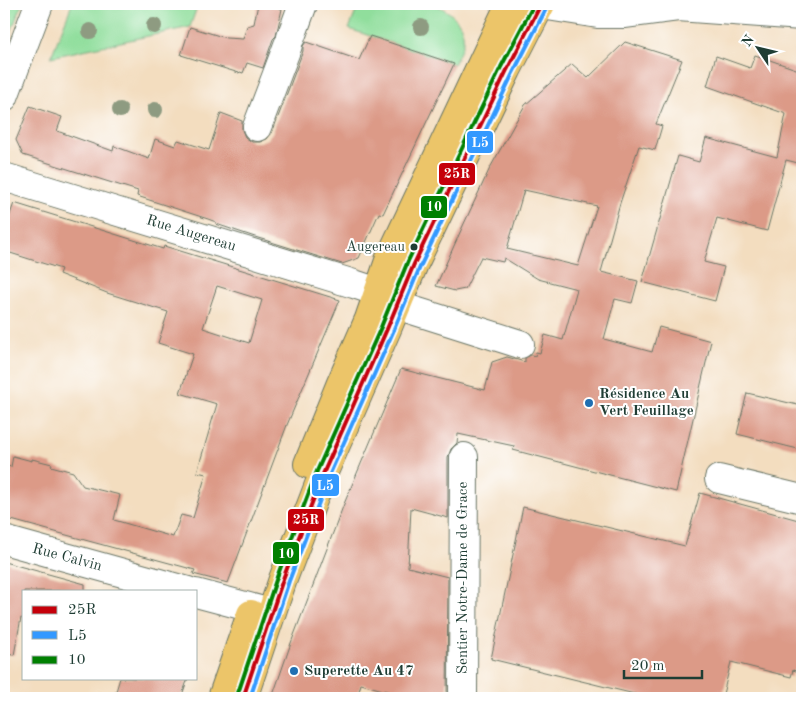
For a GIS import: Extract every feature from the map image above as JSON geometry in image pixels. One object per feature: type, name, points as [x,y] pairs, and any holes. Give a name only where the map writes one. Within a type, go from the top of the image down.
[{"type":"main road","points":[[387,298],[393,252],[510,4]]},
{"type":"main road","points":[[243,698],[262,611],[286,519],[340,383],[369,319],[414,264],[538,4]]},
{"type":"main road","points":[[222,698],[262,611]]},
{"type":"street","points":[[4,97],[39,4]]},
{"type":"street","points":[[257,127],[303,4]]},
{"type":"street","points":[[538,4],[585,12],[612,14],[624,14],[672,5],[802,16]]},
{"type":"street","name":"Rue Augereau","points":[[4,177],[387,298],[520,344]]},
{"type":"street","name":"Sentier Notre-Dame de Grace","points":[[463,698],[464,457]]},
{"type":"street","points":[[719,479],[802,500]]},
{"type":"street","name":"Rue Calvin","points":[[4,540],[184,590]]},
{"type":"street","points":[[198,594],[262,611]]},
{"type":"green space","points":[[4,4],[22,4],[4,49]]},
{"type":"green space","points":[[72,4],[198,4],[190,27],[51,57]]},
{"type":"green space","points":[[359,4],[434,4],[445,10],[459,23],[463,35],[462,48],[454,64],[349,29]]},
{"type":"building","points":[[258,4],[266,4],[282,9],[276,36],[273,39],[263,68],[247,63],[243,73],[239,73],[181,55],[190,27],[226,38],[243,39],[247,26],[254,24]]},
{"type":"building","points":[[370,36],[454,64],[383,214],[379,213],[359,258],[342,264],[255,237],[216,224],[216,222],[208,219],[137,196],[138,191],[23,155],[16,140],[30,106],[62,117],[57,131],[113,151],[114,146],[149,159],[155,139],[175,146],[178,140],[209,150],[221,113],[242,121],[242,130],[245,137],[252,142],[260,142],[267,139],[272,133],[306,42],[359,60]]},
{"type":"building","points":[[625,42],[682,60],[656,124],[662,126],[655,150],[639,146],[620,203],[601,272],[638,281],[632,303],[615,299],[604,339],[652,352],[659,327],[711,341],[676,492],[513,450],[514,446],[458,434],[457,443],[451,449],[448,457],[448,518],[411,508],[408,567],[448,577],[447,698],[413,698],[361,684],[357,698],[272,698],[344,504],[401,369],[485,390],[492,362],[507,357],[525,362],[525,358],[531,355],[535,356],[536,352],[540,353],[545,335],[563,340],[577,289],[538,279],[504,258],[503,262],[481,257],[465,289],[455,291],[436,286],[490,168],[525,105],[572,64],[588,78]],"holes":[[[524,190],[597,206],[578,266],[507,249]]]},
{"type":"building","points":[[755,55],[802,71],[802,164],[786,160],[767,231],[717,218],[704,262],[724,267],[715,301],[642,282],[678,156],[699,162],[706,138],[777,157],[786,114],[707,86],[716,56],[750,68]]},
{"type":"building","points":[[14,203],[163,249],[164,246],[340,300],[287,425],[228,583],[193,574],[195,570],[4,518],[4,465],[11,467],[13,456],[52,464],[51,466],[73,472],[83,486],[120,495],[114,520],[173,537],[181,515],[193,518],[206,474],[197,472],[217,404],[180,393],[193,354],[158,343],[168,312],[107,293],[59,274],[61,269],[4,251],[4,232]],"holes":[[[217,286],[262,300],[249,343],[203,328]]]},
{"type":"building","points":[[747,393],[802,406],[802,450],[737,434]]},
{"type":"building","points":[[700,493],[802,521],[802,673],[793,670],[791,677],[731,662],[722,698],[651,698],[491,659],[523,507],[685,546]]},
{"type":"building","points":[[4,562],[85,584],[85,590],[22,590],[22,618],[14,655],[4,654]]},
{"type":"building","points":[[119,680],[187,680],[181,698],[114,698]]},
{"type":"transit line","name":"10","points":[[237,696],[277,577],[317,471],[408,261],[501,67],[534,4]]},
{"type":"transit line","name":"25R","points":[[243,698],[283,579],[323,474],[414,264],[507,70],[541,4]]},
{"type":"transit line","name":"L5","points":[[250,698],[289,581],[329,476],[420,267],[513,73],[547,7]]},
{"type":"place","name":"Augereau","points":[[414,247]]},
{"type":"place","name":"Résidence Au Vert Feuillage","points":[[589,403]]},
{"type":"place","name":"Superette Au 47","points":[[294,671]]}]
